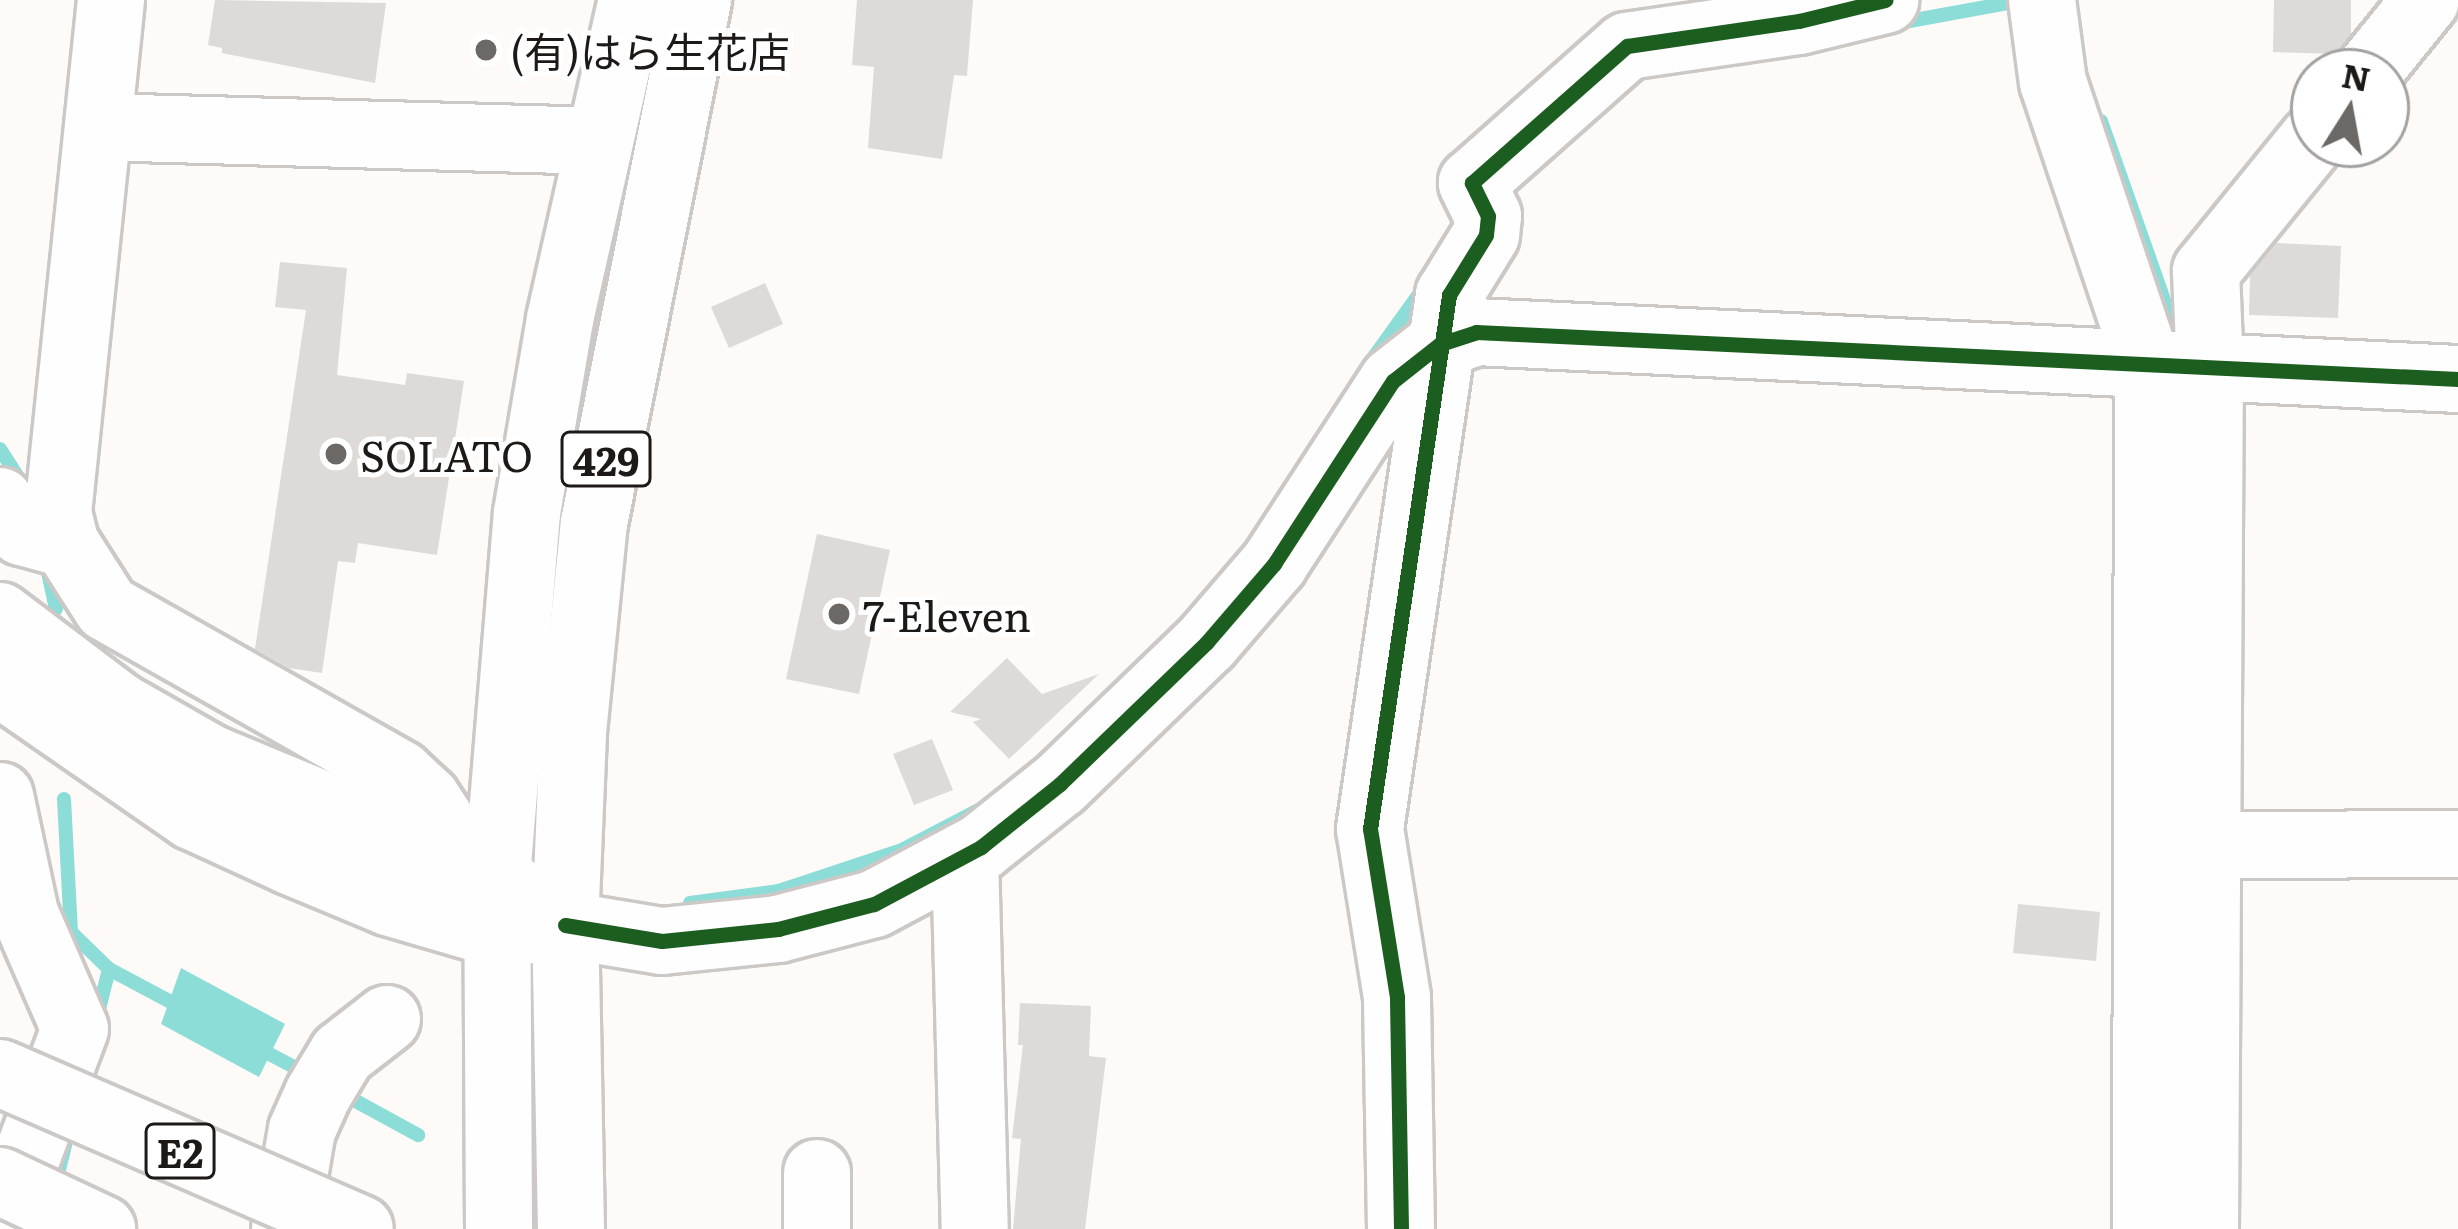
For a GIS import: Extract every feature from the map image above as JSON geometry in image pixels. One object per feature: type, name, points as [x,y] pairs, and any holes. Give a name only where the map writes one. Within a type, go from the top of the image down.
[{"type":"main road","points":[[111,0],[58,513],[38,531],[107,608],[400,774],[427,799],[489,892]]},
{"type":"main road","name":"429","points":[[499,1229],[489,892],[527,513],[560,319],[632,0]]},
{"type":"main road","name":"429","points":[[571,1229],[565,925],[573,733],[594,523],[698,0]]},
{"type":"main road","points":[[1401,1229],[1397,997],[1370,829],[1449,295],[1486,235],[1484,209],[1472,183],[1627,46],[1798,21],[1885,0]]},
{"type":"main road","points":[[2042,0],[2053,82],[2179,368],[2205,845],[2204,1229]]},
{"type":"main road","points":[[2387,48],[2426,0]]},
{"type":"main road","points":[[99,127],[599,141]]},
{"type":"main road","points":[[2146,1229],[2179,368],[2206,271],[2290,168]]},
{"type":"main road","points":[[0,616],[119,706],[210,758],[565,925],[662,941],[778,929],[874,904],[965,856],[1060,784],[1207,642],[1274,564],[1393,381],[1440,344],[1476,332],[2458,379]]},
{"type":"main road","points":[[0,683],[192,816],[388,902],[489,892]]},
{"type":"main road","points":[[0,796],[25,914],[75,1029],[0,1229]]},
{"type":"main road","points":[[2205,845],[2458,844]]},
{"type":"main road","points":[[965,856],[975,1229]]},
{"type":"main road","points":[[285,1229],[302,1130],[324,1083],[342,1054],[387,1019]]},
{"type":"main road","name":"E2","points":[[0,1073],[360,1229]]},
{"type":"main road","name":"E2","points":[[0,1181],[102,1229]]},
{"type":"water","points":[[181,968],[285,1024],[259,1077],[161,1024]]},
{"type":"building","points":[[215,0],[386,3],[375,83],[222,53],[222,48],[208,45]]},
{"type":"building","points":[[857,0],[973,0],[967,76],[954,75],[942,159],[868,148],[874,67],[852,65]]},
{"type":"building","points":[[2274,0],[2351,0],[2351,34],[2340,48],[2273,52]]},
{"type":"building","points":[[2277,243],[2341,246],[2338,318],[2249,315],[2250,276]]},
{"type":"building","points":[[280,262],[347,268],[337,375],[405,385],[407,373],[464,381],[437,555],[358,543],[355,563],[338,561],[322,673],[289,668],[255,649],[306,310],[275,307]]},
{"type":"building","points":[[765,283],[783,324],[729,348],[711,307]]},
{"type":"building","points":[[817,534],[890,550],[859,694],[786,679]]},
{"type":"building","points":[[1007,658],[1042,694],[1099,674],[1009,759],[973,722],[981,719],[950,712]]},
{"type":"building","points":[[932,739],[953,790],[914,805],[893,754]]},
{"type":"building","points":[[2018,904],[2100,912],[2096,961],[2013,953]]},
{"type":"building","points":[[1020,1003],[1091,1006],[1089,1056],[1106,1058],[1085,1229],[1013,1229],[1021,1139],[1012,1138],[1023,1045],[1018,1045]]},
{"type":"waterway","points":[[1893,24],[2024,0]]},
{"type":"waterway","points":[[2101,121],[2170,317],[2175,351]]},
{"type":"waterway","points":[[1368,365],[1425,286]]},
{"type":"waterway","points":[[0,449],[23,485]]},
{"type":"waterway","points":[[46,563],[56,609]]},
{"type":"waterway","points":[[64,799],[71,932],[109,969],[97,1017]]},
{"type":"waterway","points":[[690,903],[779,891],[902,850],[979,810]]},
{"type":"waterway","points":[[109,969],[184,1009]]},
{"type":"waterway","points":[[256,1047],[311,1076]]},
{"type":"waterway","points":[[341,1093],[418,1135]]},
{"type":"waterway","points":[[55,1186],[67,1137]]},
{"type":"cycle path","points":[[1401,1229],[1397,997],[1370,829],[1449,295],[1486,235],[1488,216],[1472,183],[1627,46],[1799,21],[1885,0]]},
{"type":"cycle path","points":[[565,925],[662,941],[778,929],[874,904],[981,847],[1060,784],[1207,642],[1274,564],[1393,381],[1440,344],[1476,332],[2458,379]]},
{"type":"place","name":"(有)はら生花店","points":[[486,50]]},
{"type":"place","name":"SOLATO","points":[[336,454]]},
{"type":"place","name":"7-Eleven","points":[[839,614]]}]
